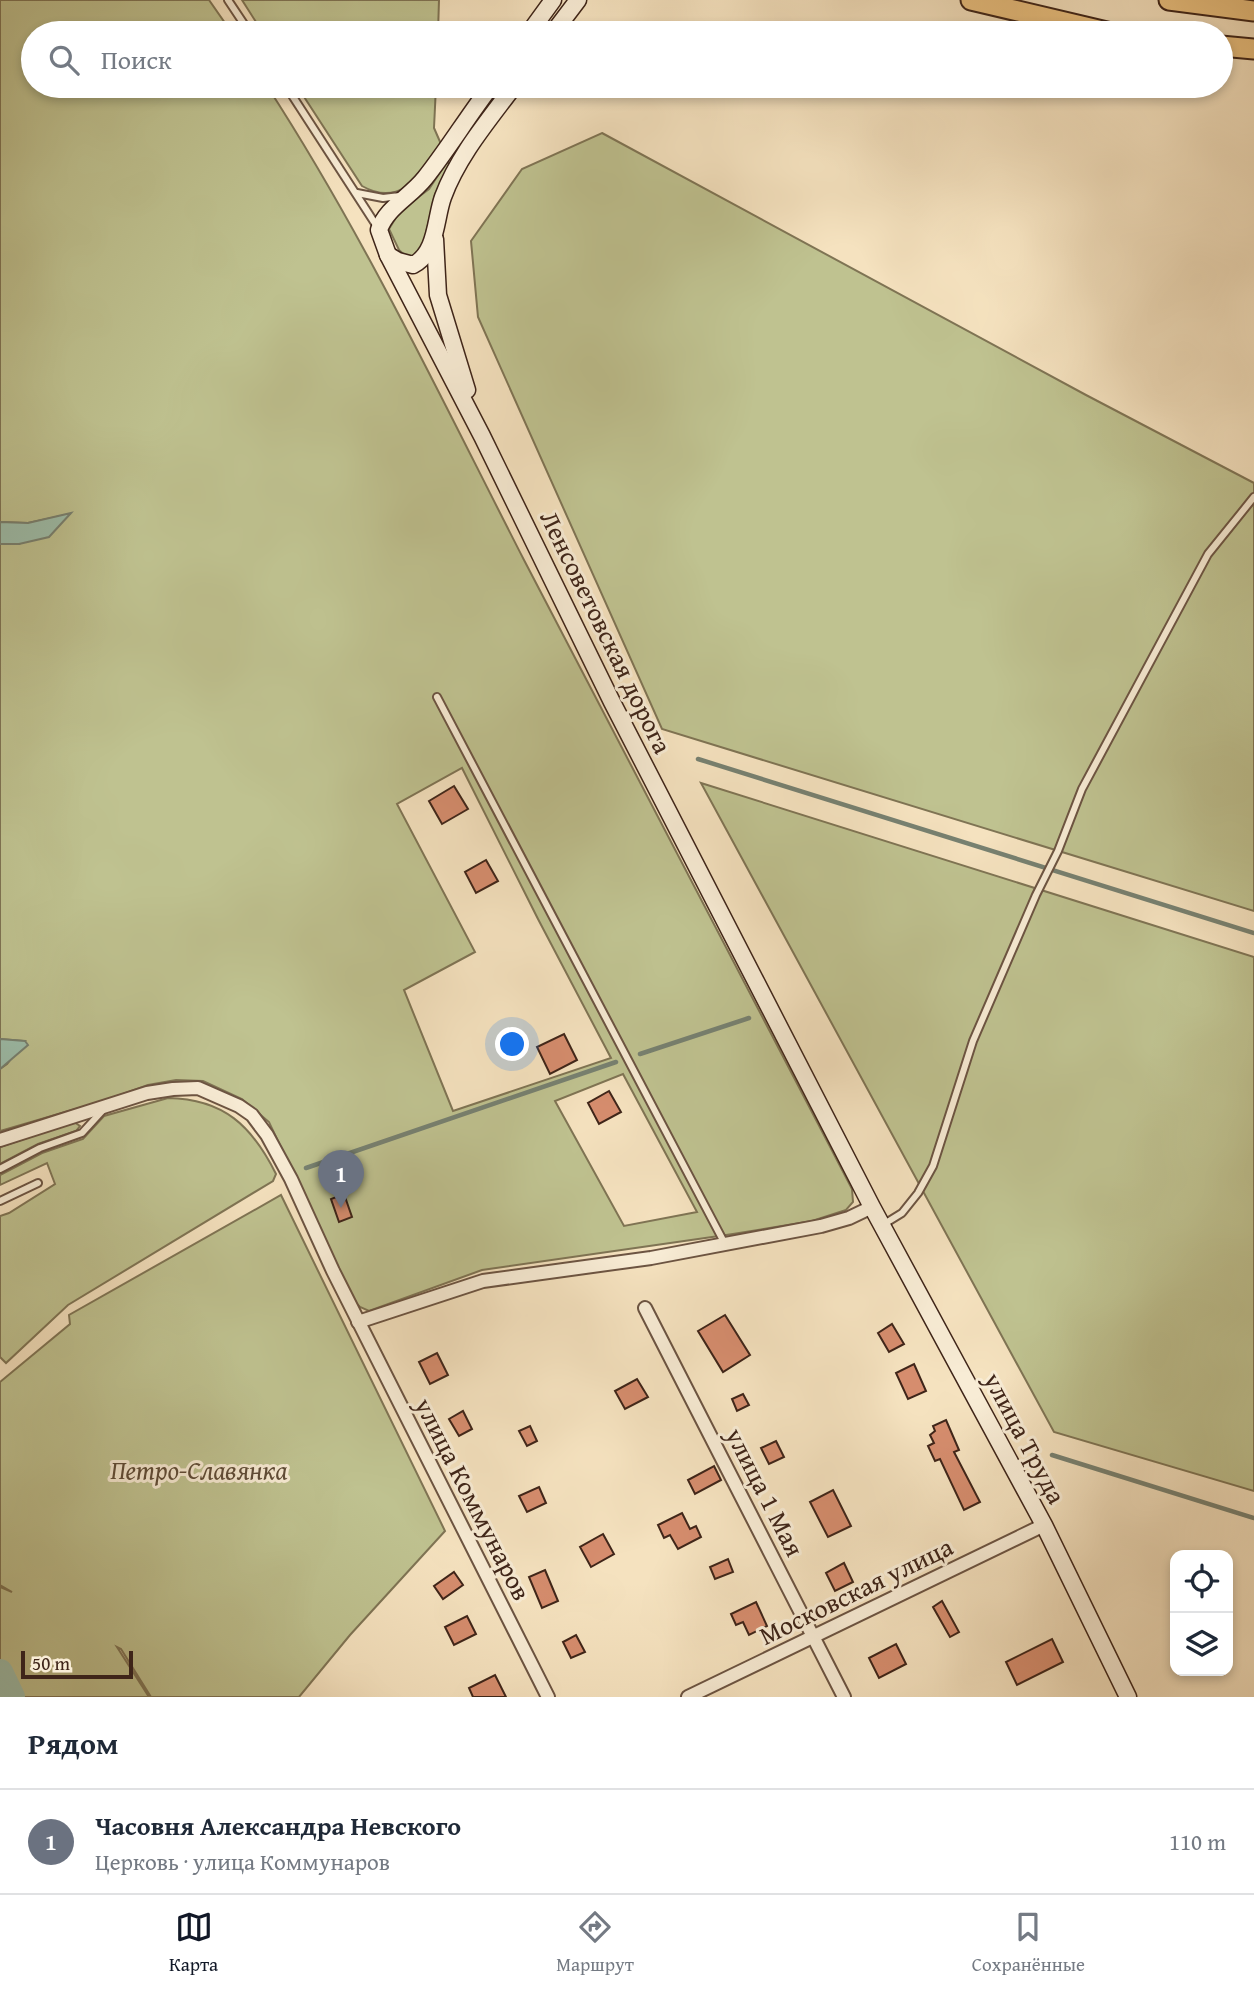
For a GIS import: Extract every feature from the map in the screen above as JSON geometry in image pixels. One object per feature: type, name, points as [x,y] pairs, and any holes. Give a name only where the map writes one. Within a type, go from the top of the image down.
[{"type":"main road","points":[[971,0],[1060,21]]},
{"type":"main road","points":[[1169,0],[1254,11]]},
{"type":"main road","points":[[1233,47],[1254,49]]},
{"type":"street","points":[[538,21],[553,0]]},
{"type":"street","points":[[562,21],[578,0]]},
{"type":"street","points":[[379,230],[386,214],[418,187],[482,98]]},
{"type":"street","points":[[388,255],[406,264],[419,262],[430,246],[442,201],[458,165],[505,98]]},
{"type":"street","name":"Ленсоветовская дорога","points":[[379,230],[388,255],[482,436],[612,702],[872,1207]]},
{"type":"street","points":[[434,230],[438,295],[482,436]]},
{"type":"street","name":"улица Коммунаров","points":[[0,1140],[147,1093],[198,1088],[239,1106],[252,1115],[267,1135],[290,1179],[358,1322],[548,1697]]},
{"type":"street","points":[[358,1322],[483,1281],[651,1258],[821,1226],[849,1218],[872,1207]]},
{"type":"street","name":"улица Труда","points":[[872,1207],[1044,1525],[1128,1697]]},
{"type":"street","name":"улица 1 Мая","points":[[645,1308],[844,1697]]},
{"type":"street","name":"Московская улица","points":[[688,1697],[1044,1525]]},
{"type":"lane","points":[[228,0],[242,21]]},
{"type":"lane","name":"Ленсоветовская дорога","points":[[294,98],[379,230]]},
{"type":"lane","points":[[357,193],[383,198],[405,194],[418,187]]},
{"type":"lane","points":[[889,1220],[902,1213],[911,1203],[933,1166],[973,1041],[1036,895],[1058,851],[1082,789],[1208,554],[1254,497]]},
{"type":"lane","points":[[437,697],[725,1244]]},
{"type":"lane","points":[[0,1169],[40,1148],[82,1133],[107,1106]]},
{"type":"lane","points":[[0,1201],[38,1183]]},
{"type":"green space","points":[[0,0],[209,0],[224,21],[21,21],[21,98],[275,98],[337,201],[402,320],[852,1189],[853,1202],[846,1210],[812,1221],[482,1270],[369,1311],[353,1300],[269,1122],[242,1099],[203,1081],[176,1080],[148,1085],[0,1131],[0,1069],[25,1041],[0,1039],[0,544],[19,544],[70,514],[28,523],[0,522]],"holes":[[[462,768],[611,1058],[453,1111],[404,990],[475,952],[397,804]],[[623,1074],[697,1212],[624,1226],[555,1101]]]},
{"type":"green space","points":[[242,0],[439,0],[438,21],[255,21]]},
{"type":"green space","points":[[305,98],[435,98],[434,128],[441,144],[418,176],[400,190],[389,193],[376,192],[362,186]]},
{"type":"green space","points":[[602,133],[1254,483],[1254,911],[662,729],[478,317],[471,241],[522,169]]},
{"type":"green space","points":[[447,162],[451,164],[435,194],[421,255],[409,259],[399,250],[389,229],[400,211],[429,189]]},
{"type":"green space","points":[[701,783],[1254,957],[1254,1491],[1054,1432]]},
{"type":"green space","points":[[168,1098],[205,1104],[234,1118],[267,1157],[276,1174],[273,1181],[68,1305],[6,1363],[0,1357],[0,1216],[55,1184],[47,1163],[0,1185],[0,1175],[42,1153],[83,1139],[104,1116]]},
{"type":"green space","points":[[74,1122],[80,1126],[76,1131],[38,1144],[0,1164],[0,1147]]},
{"type":"green space","name":"Петро-Славянка","points":[[281,1195],[445,1531],[350,1635],[299,1697],[151,1697],[121,1649],[117,1647],[149,1697],[0,1697],[0,1587],[12,1592],[0,1585],[0,1382],[70,1324],[69,1315]]},
{"type":"shaded area","points":[[71,513],[49,537],[19,544],[0,544],[0,522],[28,523]]},
{"type":"shaded area","points":[[0,1039],[25,1041],[28,1045],[0,1069]]},
{"type":"building","points":[[454,786],[468,809],[442,824],[429,801]]},
{"type":"building","points":[[486,860],[498,881],[476,893],[465,872]]},
{"type":"building","points":[[564,1034],[577,1060],[550,1074],[537,1047]]},
{"type":"building","points":[[609,1091],[621,1112],[599,1124],[588,1103]]},
{"type":"building","points":[[344,1194],[352,1217],[339,1222],[331,1199]]},
{"type":"building","points":[[725,1315],[750,1355],[723,1372],[698,1331]]},
{"type":"building","points":[[892,1324],[904,1344],[889,1352],[878,1333]]},
{"type":"building","points":[[437,1353],[448,1375],[430,1384],[419,1362]]},
{"type":"building","points":[[914,1364],[926,1391],[908,1399],[896,1373]]},
{"type":"building","points":[[637,1379],[648,1397],[625,1409],[615,1391]]},
{"type":"building","points":[[743,1394],[749,1405],[737,1411],[732,1399]]},
{"type":"building","points":[[463,1411],[472,1429],[459,1436],[449,1419]]},
{"type":"building","points":[[946,1420],[959,1450],[954,1452],[980,1502],[964,1510],[940,1459],[935,1461],[928,1446],[934,1443],[930,1435],[935,1431],[933,1426]]},
{"type":"building","points":[[530,1426],[537,1441],[527,1446],[519,1431]]},
{"type":"building","points":[[776,1441],[784,1457],[769,1464],[761,1448]]},
{"type":"building","points":[[714,1466],[721,1480],[695,1494],[688,1480]]},
{"type":"building","points":[[539,1487],[546,1503],[527,1512],[519,1496]]},
{"type":"building","points":[[833,1490],[851,1526],[828,1537],[810,1502]]},
{"type":"building","points":[[682,1513],[690,1529],[696,1526],[701,1537],[678,1549],[670,1535],[664,1538],[658,1525]]},
{"type":"building","points":[[603,1534],[614,1554],[591,1567],[580,1547]]},
{"type":"building","points":[[728,1559],[733,1572],[715,1579],[710,1567]]},
{"type":"building","points":[[844,1563],[853,1582],[835,1591],[826,1573]]},
{"type":"building","points":[[545,1570],[558,1601],[542,1608],[529,1577]]},
{"type":"building","points":[[454,1572],[463,1585],[443,1599],[434,1586]]},
{"type":"building","points":[[942,1601],[959,1632],[950,1637],[933,1607]]},
{"type":"building","points":[[756,1602],[767,1626],[749,1635],[743,1622],[736,1625],[731,1614]]},
{"type":"building","points":[[467,1616],[476,1634],[454,1645],[445,1627]]},
{"type":"building","points":[[576,1635],[585,1652],[571,1658],[563,1642]]},
{"type":"building","points":[[1052,1639],[1063,1662],[1017,1685],[1006,1662]]},
{"type":"building","points":[[896,1644],[906,1664],[879,1678],[869,1658]]},
{"type":"building","points":[[495,1675],[506,1697],[473,1697],[469,1688]]},
{"type":"waterway","points":[[698,759],[1254,933]]},
{"type":"waterway","points":[[640,1054],[749,1018]]},
{"type":"waterway","points":[[306,1168],[616,1062]]},
{"type":"waterway","points":[[1052,1455],[1254,1518]]},
{"type":"waterway","points":[[0,1672],[12,1697]]},
{"type":"place","name":"Часовня Александра Невского","points":[[341,1208]]}]
